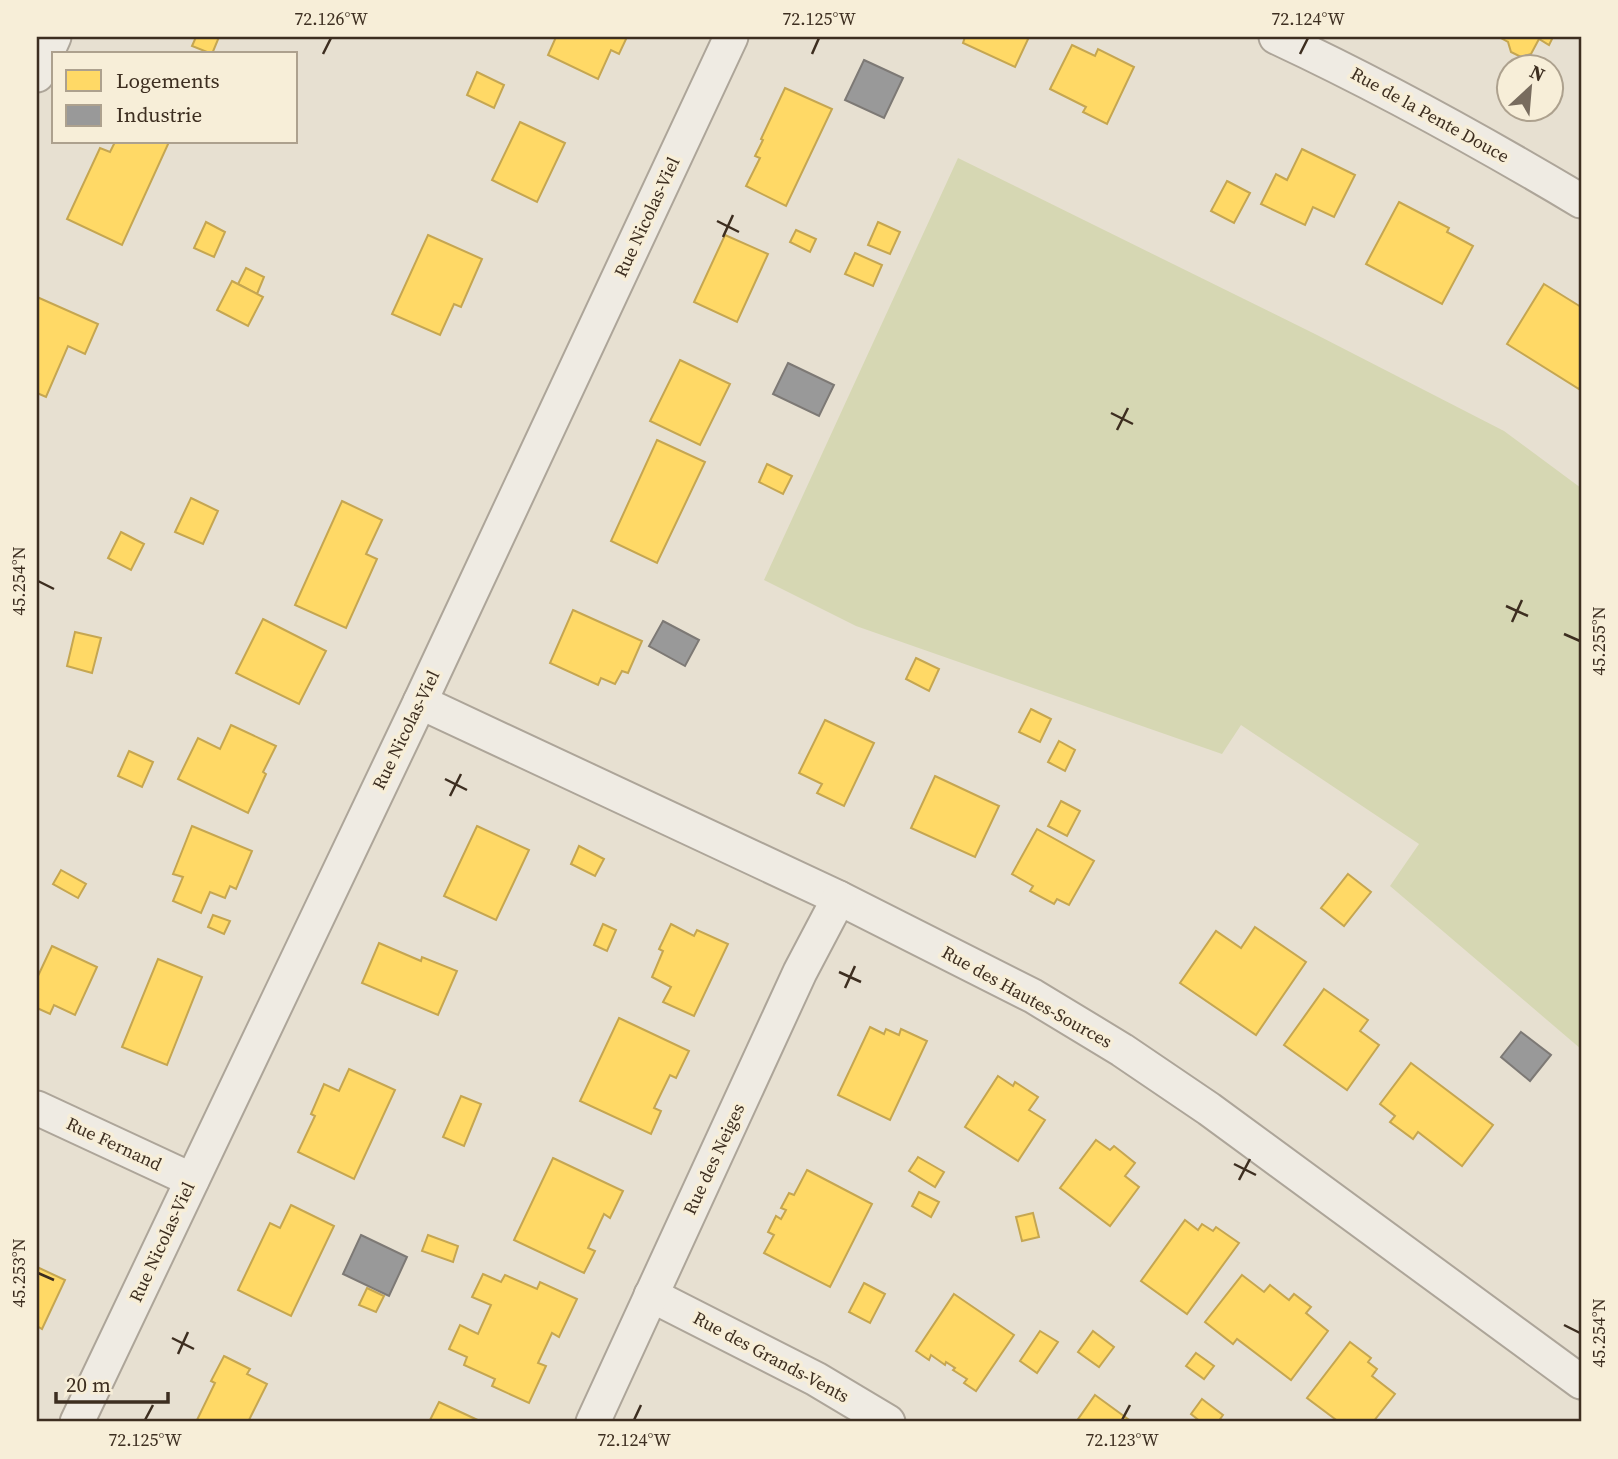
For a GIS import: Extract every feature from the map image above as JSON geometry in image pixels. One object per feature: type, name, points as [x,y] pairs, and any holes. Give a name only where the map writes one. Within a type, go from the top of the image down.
[{"type":"street","points":[[37,75],[54,37]]},
{"type":"street","name":"Rue Nicolas-Viel","points":[[77,1422],[420,702],[731,37]]},
{"type":"street","name":"Rue de la Pente Douce","points":[[1276,37],[1344,68],[1426,111],[1581,201]]},
{"type":"street","name":"Rue des Hautes-Sources","points":[[420,702],[839,898],[1033,996],[1209,1109],[1581,1382]]},
{"type":"street","name":"Rue des Neiges","points":[[593,1422],[800,972],[839,898]]},
{"type":"street","name":"Rue Fernand","points":[[37,1108],[192,1180]]},
{"type":"street","name":"Rue des Grands-Vents","points":[[652,1295],[828,1386],[888,1422]]},
{"type":"green space","points":[[958,158],[1315,334],[1504,431],[1581,488],[1581,1049],[1390,886],[1419,844],[1241,725],[1222,754],[856,626],[764,580]]},
{"type":"building: Logements","points":[[196,37],[219,37],[213,52],[192,46]]},
{"type":"building: Logements","points":[[556,37],[627,37],[619,54],[611,50],[598,79],[548,55]]},
{"type":"building: Logements","points":[[965,37],[1029,37],[1015,67],[963,43]]},
{"type":"building: Logements","points":[[1499,37],[1553,37],[1549,45],[1539,39],[1532,52],[1511,52],[1508,42]]},
{"type":"building: Logements","points":[[1072,45],[1095,56],[1098,49],[1134,67],[1107,124],[1083,112],[1086,107],[1050,89]]},
{"type":"building: Logements","points":[[477,72],[504,85],[494,108],[467,95]]},
{"type":"building: Logements","points":[[785,88],[832,109],[786,206],[746,186],[760,158],[755,156],[763,140],[761,139]]},
{"type":"building: Logements","points":[[520,122],[565,143],[537,202],[492,180]]},
{"type":"building: Logements","points":[[114,144],[168,144],[122,245],[67,219],[100,148],[110,152]]},
{"type":"building: Logements","points":[[1302,149],[1355,175],[1334,217],[1313,207],[1305,225],[1261,204],[1276,174],[1287,180]]},
{"type":"building: Logements","points":[[1227,181],[1250,193],[1234,223],[1211,211]]},
{"type":"building: Logements","points":[[1399,202],[1449,228],[1447,232],[1473,246],[1442,304],[1366,264]]},
{"type":"building: Logements","points":[[206,222],[225,232],[214,257],[194,248]]},
{"type":"building: Logements","points":[[878,222],[900,232],[890,254],[868,245]]},
{"type":"building: Logements","points":[[796,230],[816,239],[810,252],[790,242]]},
{"type":"building: Logements","points":[[428,235],[482,259],[461,307],[454,304],[440,335],[392,314]]},
{"type":"building: Logements","points":[[725,235],[768,254],[737,322],[694,302]]},
{"type":"building: Logements","points":[[855,253],[882,265],[873,286],[845,274]]},
{"type":"building: Logements","points":[[246,268],[264,277],[257,294],[238,284]]},
{"type":"building: Logements","points":[[232,281],[263,297],[248,326],[217,310]]},
{"type":"building: Logements","points":[[1544,284],[1581,307],[1579,389],[1507,344]]},
{"type":"building: Logements","points":[[37,297],[98,324],[85,354],[68,346],[46,397],[37,393]]},
{"type":"building: Logements","points":[[680,360],[730,384],[700,445],[650,421]]},
{"type":"building: Logements","points":[[657,440],[705,462],[657,563],[611,541]]},
{"type":"building: Logements","points":[[767,464],[792,476],[783,494],[759,482]]},
{"type":"building: Logements","points":[[191,498],[218,511],[203,544],[175,532]]},
{"type":"building: Logements","points":[[342,501],[382,520],[366,554],[377,559],[346,628],[295,605]]},
{"type":"building: Logements","points":[[121,532],[144,544],[131,570],[108,558]]},
{"type":"building: Logements","points":[[573,610],[642,641],[628,673],[622,671],[615,684],[601,678],[598,685],[550,663]]},
{"type":"building: Logements","points":[[263,619],[326,651],[299,704],[236,673]]},
{"type":"building: Logements","points":[[75,632],[101,638],[92,673],[67,666]]},
{"type":"building: Logements","points":[[916,658],[939,669],[929,691],[906,679]]},
{"type":"building: Logements","points":[[1031,709],[1051,719],[1040,742],[1019,732]]},
{"type":"building: Logements","points":[[825,720],[874,743],[844,806],[817,793],[822,784],[799,773]]},
{"type":"building: Logements","points":[[231,725],[276,746],[248,813],[178,779],[198,738],[220,749]]},
{"type":"building: Logements","points":[[1059,741],[1075,750],[1065,771],[1048,762]]},
{"type":"building: Logements","points":[[129,751],[153,762],[142,787],[118,776]]},
{"type":"building: Logements","points":[[935,776],[999,806],[975,857],[911,828]]},
{"type":"building: Logements","points":[[1061,801],[1080,811],[1067,836],[1048,826]]},
{"type":"building: Logements","points":[[192,826],[252,851],[236,889],[230,886],[225,898],[210,892],[201,913],[173,901],[183,877],[173,874]]},
{"type":"building: Logements","points":[[477,826],[529,850],[496,920],[444,896]]},
{"type":"building: Logements","points":[[1037,829],[1094,861],[1069,905],[1057,899],[1054,904],[1030,891],[1033,886],[1012,874]]},
{"type":"building: Logements","points":[[579,846],[604,859],[595,876],[571,864]]},
{"type":"building: Logements","points":[[61,870],[86,884],[78,898],[53,884]]},
{"type":"building: Logements","points":[[1348,874],[1371,892],[1344,926],[1321,908]]},
{"type":"building: Logements","points":[[213,915],[230,921],[224,934],[208,927]]},
{"type":"building: Logements","points":[[603,924],[616,930],[607,951],[594,945]]},
{"type":"building: Logements","points":[[671,924],[694,936],[697,930],[728,944],[694,1016],[663,1002],[671,987],[652,977],[663,951],[659,949]]},
{"type":"building: Logements","points":[[1255,927],[1306,962],[1256,1035],[1180,983],[1216,931],[1241,948]]},
{"type":"building: Logements","points":[[379,943],[421,961],[422,957],[457,971],[438,1015],[362,983]]},
{"type":"building: Logements","points":[[52,946],[97,967],[75,1015],[54,1005],[50,1014],[37,1008],[37,978]]},
{"type":"building: Logements","points":[[158,959],[202,977],[167,1065],[122,1047]]},
{"type":"building: Logements","points":[[1324,989],[1368,1020],[1360,1031],[1379,1045],[1347,1090],[1284,1045]]},
{"type":"building: Logements","points":[[619,1018],[689,1051],[676,1078],[670,1075],[654,1108],[661,1111],[651,1134],[580,1101]]},
{"type":"building: Logements","points":[[870,1027],[884,1034],[886,1029],[899,1035],[901,1029],[927,1041],[890,1120],[838,1095]]},
{"type":"building: Logements","points":[[1411,1063],[1493,1125],[1462,1166],[1418,1132],[1413,1139],[1390,1122],[1395,1116],[1380,1104]]},
{"type":"building: Logements","points":[[349,1069],[395,1090],[354,1179],[298,1152],[315,1116],[311,1114],[324,1084],[339,1091]]},
{"type":"building: Logements","points":[[998,1076],[1013,1086],[1015,1082],[1038,1097],[1029,1110],[1045,1120],[1018,1161],[965,1127]]},
{"type":"building: Logements","points":[[461,1096],[481,1104],[464,1146],[443,1137]]},
{"type":"building: Logements","points":[[1096,1140],[1110,1150],[1114,1146],[1135,1163],[1125,1176],[1139,1187],[1110,1226],[1060,1188]]},
{"type":"building: Logements","points":[[918,1157],[944,1172],[935,1187],[909,1171]]},
{"type":"building: Logements","points":[[553,1158],[623,1191],[610,1218],[604,1214],[588,1248],[595,1251],[584,1273],[514,1240]]},
{"type":"building: Logements","points":[[807,1170],[872,1204],[830,1287],[764,1253],[774,1235],[768,1232],[776,1216],[781,1219],[786,1210],[781,1208],[789,1193],[794,1195]]},
{"type":"building: Logements","points":[[919,1192],[939,1202],[931,1217],[912,1206]]},
{"type":"building: Logements","points":[[291,1205],[334,1226],[291,1316],[238,1290],[270,1223],[280,1228]]},
{"type":"building: Logements","points":[[1033,1213],[1039,1237],[1022,1241],[1016,1217]]},
{"type":"building: Logements","points":[[1185,1220],[1198,1230],[1202,1224],[1213,1231],[1216,1227],[1239,1243],[1187,1314],[1141,1281]]},
{"type":"building: Logements","points":[[428,1235],[458,1246],[453,1262],[422,1251]]},
{"type":"building: Logements","points":[[37,1267],[65,1280],[42,1329],[37,1326]]},
{"type":"building: Logements","points":[[483,1274],[501,1282],[505,1275],[537,1289],[540,1282],[577,1299],[559,1337],[552,1333],[538,1363],[546,1366],[529,1403],[492,1386],[495,1379],[464,1365],[467,1357],[449,1349],[460,1325],[478,1334],[491,1305],[472,1297]]},
{"type":"building: Logements","points":[[1242,1275],[1264,1292],[1270,1285],[1289,1300],[1294,1294],[1311,1307],[1306,1313],[1328,1331],[1291,1380],[1237,1339],[1233,1344],[1205,1322]]},
{"type":"building: Logements","points":[[864,1283],[885,1294],[870,1323],[849,1312]]},
{"type":"building: Logements","points":[[367,1288],[384,1296],[376,1312],[359,1305]]},
{"type":"building: Logements","points":[[954,1294],[1014,1335],[976,1391],[964,1383],[967,1379],[946,1362],[945,1365],[931,1355],[929,1360],[916,1351]]},
{"type":"building: Logements","points":[[1040,1331],[1058,1342],[1037,1373],[1020,1361]]},
{"type":"building: Logements","points":[[1093,1331],[1114,1347],[1099,1367],[1078,1352]]},
{"type":"building: Logements","points":[[1350,1342],[1371,1358],[1368,1362],[1377,1369],[1372,1376],[1395,1394],[1373,1422],[1339,1422],[1307,1398]]},
{"type":"building: Logements","points":[[1196,1353],[1214,1366],[1204,1379],[1186,1366]]},
{"type":"building: Logements","points":[[224,1356],[250,1369],[247,1374],[267,1384],[248,1422],[196,1422],[215,1383],[211,1381]]},
{"type":"building: Logements","points":[[1095,1395],[1132,1422],[1076,1422]]},
{"type":"building: Logements","points":[[1202,1399],[1223,1415],[1218,1422],[1201,1422],[1191,1414]]},
{"type":"building: Logements","points":[[439,1402],[482,1422],[429,1422]]},
{"type":"building: Industrie","points":[[864,60],[903,78],[884,118],[845,100]]},
{"type":"building: Industrie","points":[[788,363],[834,385],[819,416],[773,394]]},
{"type":"building: Industrie","points":[[663,621],[699,640],[685,666],[649,646]]},
{"type":"building: Industrie","points":[[1521,1032],[1551,1055],[1530,1081],[1501,1057]]},
{"type":"building: Industrie","points":[[361,1235],[407,1257],[389,1296],[343,1274]]}]
